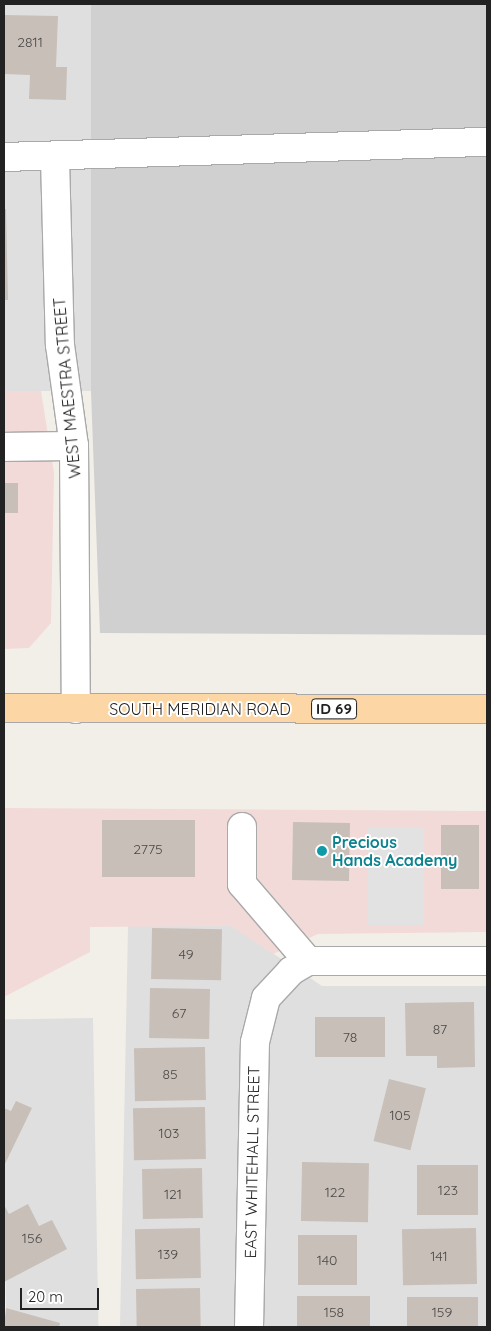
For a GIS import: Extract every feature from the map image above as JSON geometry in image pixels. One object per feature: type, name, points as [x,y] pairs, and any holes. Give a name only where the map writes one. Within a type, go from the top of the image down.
[{"type":"main road","name":"SOUTH MERIDIAN ROAD","points":[[4,708],[487,709]]},
{"type":"street","points":[[4,157],[55,158],[487,142]]},
{"type":"street","name":"WEST MAESTRA STREET","points":[[55,158],[60,345],[74,446],[76,709]]},
{"type":"street","points":[[4,447],[74,446]]},
{"type":"street","points":[[242,827],[242,884],[308,961],[487,961]]},
{"type":"street","name":"EAST WHITEHALL STREET","points":[[249,1327],[255,1042],[266,998],[291,971],[308,961]]},
{"type":"shaded area","points":[[4,4],[91,4],[91,391],[4,391]]},
{"type":"shaded area","points":[[91,4],[487,4],[487,635],[100,633],[91,392]]},
{"type":"shaded area","points":[[4,391],[41,391],[54,473],[51,623],[29,648],[4,649]]},
{"type":"shaded area","points":[[4,808],[487,811],[487,932],[318,934],[273,954],[231,926],[90,927],[90,952],[4,997]]},
{"type":"shaded area","points":[[368,827],[424,827],[424,925],[368,925]]},
{"type":"shaded area","points":[[128,926],[232,926],[322,986],[487,986],[487,1327],[120,1327]]},
{"type":"shaded area","points":[[93,1018],[98,1327],[6,1327],[4,1020]]},
{"type":"building","points":[[4,15],[58,16],[56,67],[67,67],[66,100],[29,99],[30,75],[4,74]]},
{"type":"building","points":[[4,209],[6,209],[8,300],[4,300]]},
{"type":"building","points":[[4,483],[18,483],[18,513],[4,513]]},
{"type":"building","points":[[102,820],[195,820],[195,877],[102,877]]},
{"type":"building","name":"Precious Hands Academy","points":[[293,822],[350,823],[349,881],[292,880]]},
{"type":"building","points":[[441,825],[479,825],[479,889],[441,889]]},
{"type":"building","points":[[152,928],[222,929],[221,980],[151,979]]},
{"type":"building","points":[[150,988],[210,989],[209,1039],[149,1038]]},
{"type":"building","points":[[474,1002],[475,1067],[437,1068],[437,1056],[406,1056],[405,1003]]},
{"type":"building","points":[[315,1017],[385,1017],[385,1057],[315,1057]]},
{"type":"building","points":[[205,1047],[206,1100],[135,1101],[134,1048]]},
{"type":"building","points":[[389,1079],[426,1088],[410,1150],[374,1141]]},
{"type":"building","points":[[16,1101],[32,1108],[4,1166],[4,1108],[11,1111]]},
{"type":"building","points":[[205,1107],[206,1159],[134,1160],[133,1108]]},
{"type":"building","points":[[302,1162],[369,1163],[368,1222],[301,1221]]},
{"type":"building","points":[[417,1165],[478,1165],[478,1215],[417,1215]]},
{"type":"building","points":[[202,1168],[203,1218],[143,1219],[142,1169]]},
{"type":"building","points":[[28,1204],[39,1226],[52,1220],[67,1249],[4,1282],[4,1205],[9,1214]]},
{"type":"building","points":[[200,1228],[201,1278],[136,1279],[135,1229]]},
{"type":"building","points":[[476,1228],[477,1284],[403,1285],[402,1229]]},
{"type":"building","points":[[298,1235],[357,1235],[357,1285],[298,1285]]},
{"type":"building","points":[[200,1288],[201,1327],[137,1327],[136,1289]]},
{"type":"building","points":[[297,1296],[370,1296],[370,1327],[297,1327]]},
{"type":"building","points":[[407,1297],[478,1297],[478,1327],[407,1327]]},
{"type":"building","points":[[6,1308],[60,1323],[59,1327],[4,1327]]},
{"type":"place","name":"Precious Hands Academy","points":[[322,851]]}]
